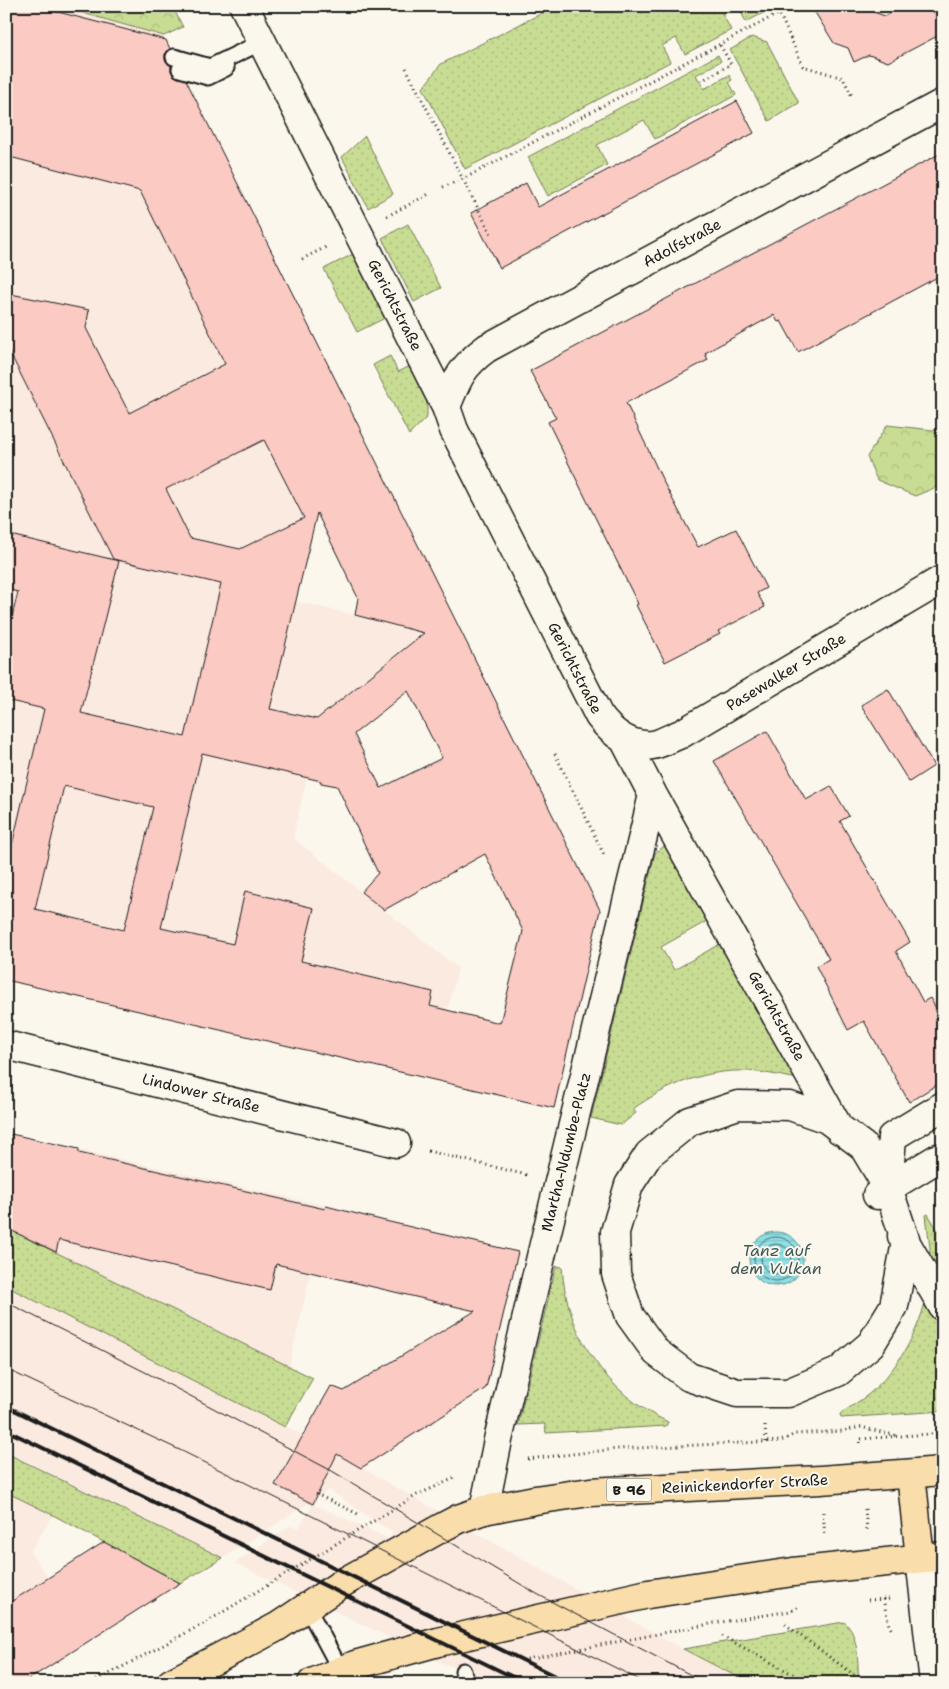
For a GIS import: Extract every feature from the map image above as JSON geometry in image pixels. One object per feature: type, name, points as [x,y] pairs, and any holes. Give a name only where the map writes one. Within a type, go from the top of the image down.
[{"type":"main road","name":"Reinickendorfer Straße","points":[[171,1683],[277,1627],[344,1582],[441,1528],[484,1510],[590,1492],[943,1472]]},
{"type":"main road","points":[[312,1683],[355,1665],[438,1642],[648,1594],[793,1572],[931,1557],[911,1474]]},
{"type":"street","name":"Gerichtstraße","points":[[244,6],[446,407],[454,430],[599,716],[614,734],[624,740],[838,1128]]},
{"type":"street","name":"Adolfstraße","points":[[446,407],[458,376],[472,358],[487,348],[943,102]]},
{"type":"street","name":"Pasewalker Straße","points":[[624,740],[638,744],[653,745],[681,734],[943,579]]},
{"type":"street","name":"Martha-Ndumbe-Platz","points":[[484,1510],[498,1440],[653,795]]},
{"type":"street","name":"Lindower Straße","points":[[6,1045],[396,1143]]},
{"type":"street","points":[[906,1242],[894,1306],[871,1344],[838,1372],[788,1392],[737,1394],[689,1377],[656,1352],[630,1316],[616,1274],[615,1232],[628,1185],[649,1154],[690,1121],[738,1104],[790,1106],[827,1119],[863,1146],[906,1242],[943,1307]]},
{"type":"street","points":[[883,1191],[892,1137],[943,1106]]},
{"type":"street","points":[[883,1191],[938,1158]]},
{"type":"street","points":[[931,1557],[925,1597],[934,1683]]},
{"type":"lane","points":[[177,63],[210,67],[264,45]]},
{"type":"lane","points":[[307,1607],[341,1671]]},
{"type":"path","points":[[776,6],[803,66],[843,78],[852,96]]},
{"type":"path","points":[[443,187],[463,179],[793,6]]},
{"type":"path","points":[[701,81],[731,64],[720,45]]},
{"type":"path","points":[[406,68],[491,234]]},
{"type":"path","points":[[555,754],[627,902]]},
{"type":"path","points":[[435,1152],[559,1184]]},
{"type":"path","points":[[688,1446],[780,1441],[795,1434],[843,1431],[862,1426],[897,1436]]},
{"type":"path","points":[[860,1439],[943,1433]]},
{"type":"path","points":[[316,1494],[358,1514]]},
{"type":"path","points":[[822,1504],[825,1542]]},
{"type":"path","points":[[866,1600],[925,1597]]},
{"type":"path","points":[[522,1660],[705,1625],[791,1611],[800,1605],[807,1604]]},
{"type":"path","points":[[786,1624],[865,1683]]},
{"type":"path","points":[[722,1636],[809,1683]]},
{"type":"path","points":[[92,1683],[173,1640]]},
{"type":"shaded area","points":[[6,6],[58,6],[164,36],[384,478],[240,549],[268,595],[424,633],[317,719],[307,777],[293,838],[458,968],[431,1079],[6,980]]},
{"type":"shaded area","points":[[6,1133],[326,1206],[289,1367],[6,1228]]},
{"type":"shaded area","points":[[6,1286],[303,1435],[682,1649],[749,1683],[486,1683],[235,1563],[290,1526],[299,1528],[313,1504],[389,1539],[393,1533],[329,1490],[223,1558],[6,1452]]},
{"type":"shaded area","points":[[6,1492],[53,1515],[30,1552],[49,1578],[13,1601],[10,1597],[6,1600]]},
{"type":"green space","points":[[58,6],[172,6],[183,27],[164,36]]},
{"type":"green space","points":[[556,6],[734,6],[722,13],[731,30],[685,54],[676,38],[662,46],[670,62],[465,169],[423,88],[441,64]]},
{"type":"green space","points":[[738,6],[764,6],[767,11],[746,22]]},
{"type":"green space","points":[[752,37],[767,42],[799,103],[769,121],[730,50]]},
{"type":"green space","points":[[718,55],[721,61],[696,75],[704,89],[729,75],[732,80],[729,82],[736,95],[655,139],[644,120],[597,145],[607,165],[548,196],[528,157]]},
{"type":"green space","points":[[365,136],[393,194],[368,208],[342,157]]},
{"type":"green space","points":[[408,224],[441,288],[414,302],[382,238]]},
{"type":"green space","points":[[353,254],[385,318],[357,332],[324,269]]},
{"type":"green space","points":[[390,356],[398,372],[410,366],[427,401],[427,417],[409,435],[373,365]]},
{"type":"green space","points":[[887,425],[942,431],[943,481],[939,486],[915,496],[877,480],[867,457]]},
{"type":"green space","points":[[666,845],[707,921],[661,947],[674,970],[720,944],[798,1079],[748,1071],[733,1071],[702,1076],[673,1086],[646,1100],[633,1109],[636,1113],[621,1125],[591,1118],[655,853]]},
{"type":"green space","points":[[928,1214],[943,1239],[943,1291],[928,1266],[930,1248],[926,1215]]},
{"type":"green space","points":[[6,1228],[313,1378],[285,1427],[6,1286]]},
{"type":"green space","points":[[556,1266],[562,1267],[565,1292],[572,1315],[581,1338],[594,1359],[626,1396],[668,1422],[666,1426],[546,1433],[545,1424],[518,1425]]},
{"type":"green space","points":[[926,1299],[943,1328],[943,1411],[841,1418],[840,1414],[869,1394],[897,1363],[917,1326]]},
{"type":"green space","points":[[6,1453],[223,1558],[180,1583],[6,1492]]},
{"type":"green space","points":[[844,1622],[853,1634],[855,1642],[859,1683],[749,1683],[683,1649]]},
{"type":"water","name":"Tanz auf dem Vulkan","points":[[776,1232],[786,1234],[795,1240],[801,1249],[803,1259],[801,1269],[795,1278],[786,1284],[776,1286],[766,1284],[757,1278],[751,1269],[749,1259],[751,1249],[757,1240],[766,1234]]},
{"type":"building","points":[[6,6],[35,6],[166,40],[170,49],[165,54],[165,60],[171,66],[174,76],[186,80],[600,910],[554,1108],[6,980],[6,871],[44,709],[6,700],[6,641],[18,592],[6,589],[6,534],[119,561],[81,713],[185,737],[221,584],[113,559],[6,345],[6,293],[89,310],[86,328],[129,413],[225,364],[140,191],[6,156]],"holes":[[[264,440],[304,518],[240,549],[190,538],[166,489]],[[317,513],[358,598],[355,615],[424,633],[317,719],[270,709]],[[408,691],[442,758],[381,788],[354,734]],[[202,753],[337,786],[378,873],[361,892],[384,910],[485,854],[523,931],[500,1023],[430,1006],[433,992],[301,961],[314,908],[245,891],[233,944],[161,928]],[[64,786],[153,807],[124,930],[35,909]]]},
{"type":"building","points":[[811,6],[829,6],[839,9],[845,6],[857,6],[885,16],[903,6],[943,6],[943,33],[888,62],[869,55],[854,62],[848,48],[834,43]]},
{"type":"building","points":[[737,101],[754,133],[500,268],[471,213],[526,183],[538,207]]},
{"type":"building","points":[[943,152],[943,274],[798,352],[781,321],[778,322],[774,315],[705,353],[708,360],[626,403],[665,485],[698,547],[736,529],[766,588],[757,593],[765,607],[718,631],[720,634],[665,662],[548,422],[556,418],[530,371]]},
{"type":"building","points":[[888,689],[934,766],[909,782],[861,705]]},
{"type":"building","points":[[767,731],[806,800],[831,786],[849,816],[840,821],[910,942],[896,951],[923,1002],[930,998],[943,1020],[943,1081],[909,1102],[864,1021],[848,1030],[816,966],[829,959],[714,761]]},
{"type":"building","points":[[11,1134],[79,1149],[79,1153],[325,1209],[326,1206],[518,1252],[486,1388],[361,1468],[337,1454],[313,1504],[275,1485],[331,1386],[344,1391],[475,1311],[276,1264],[270,1290],[59,1240],[56,1252],[6,1228],[6,1152]]},
{"type":"building","points":[[104,1542],[180,1583],[23,1683],[6,1683],[6,1605]]},
{"type":"tram line","points":[[6,1302],[147,1373],[332,1471],[537,1594],[706,1683]]},
{"type":"tram line","points":[[6,1369],[184,1452],[646,1683]]},
{"type":"railway","points":[[6,1406],[569,1683]]},
{"type":"railway","points":[[6,1430],[525,1683]]}]
